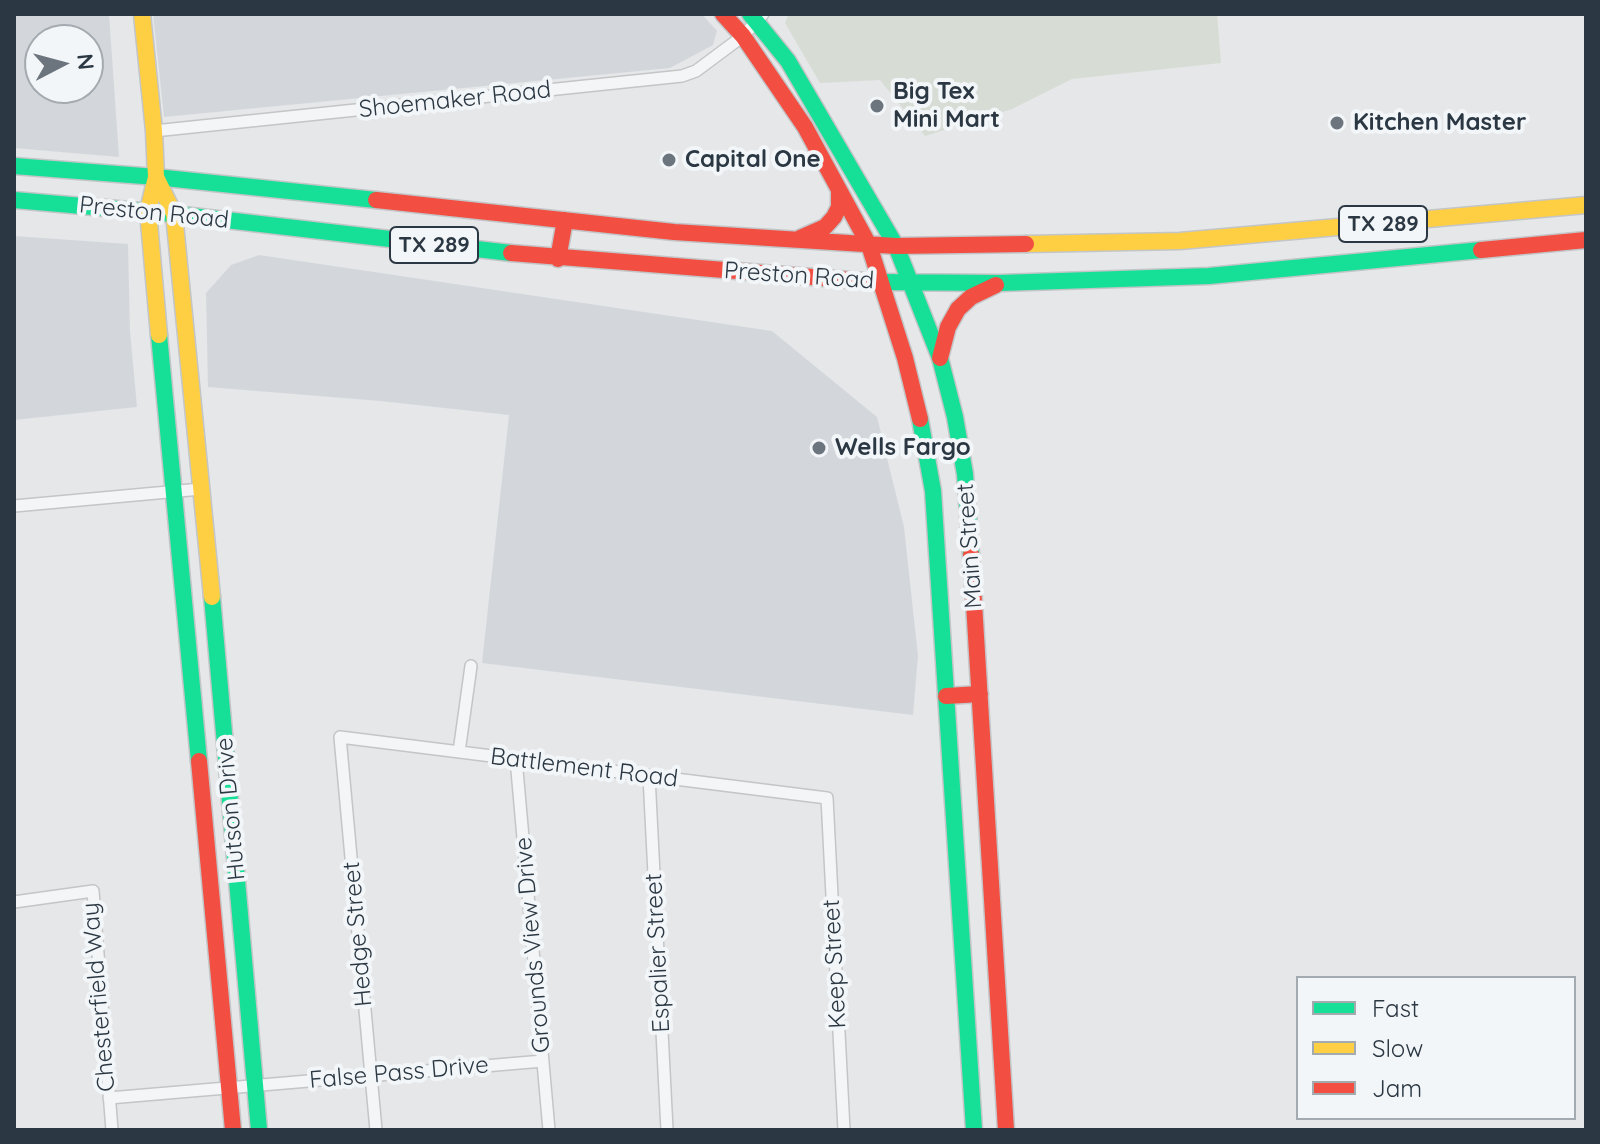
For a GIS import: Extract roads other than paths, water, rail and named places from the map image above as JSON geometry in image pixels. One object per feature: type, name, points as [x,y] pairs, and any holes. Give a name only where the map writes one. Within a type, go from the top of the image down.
[{"type":"main road","points":[[142,14],[156,177]]},
{"type":"main road","name":"Main Street","points":[[723,14],[743,36],[805,127],[869,245],[905,358],[924,435],[933,491],[974,1130]]},
{"type":"main road","name":"Main Street","points":[[757,17],[788,61],[896,246],[940,358],[965,474],[1006,1130]]},
{"type":"main road","name":"Preston Road","points":[[14,166],[156,177],[674,232],[869,245],[1180,241],[1344,245],[1586,240]]},
{"type":"main road","name":"Hutson Drive","points":[[156,177],[148,211],[233,1130]]},
{"type":"main road","name":"Hutson Drive","points":[[156,177],[174,214],[220,681],[259,1130]]},
{"type":"main road","points":[[795,240],[825,227],[834,217],[839,207],[839,190]]},
{"type":"main road","name":"Preston Road","points":[[14,200],[148,211],[558,259],[881,282],[1000,283],[1209,276],[1344,245],[1586,205]]},
{"type":"main road","points":[[558,259],[565,220]]},
{"type":"main road","points":[[940,358],[948,327],[958,309],[971,297],[1000,283]]},
{"type":"main road","points":[[192,686],[220,681]]},
{"type":"main road","points":[[946,696],[980,694]]},
{"type":"street","name":"Shoemaker Road","points":[[154,131],[682,76],[696,71],[743,36],[757,17]]},
{"type":"street","points":[[14,506],[201,489]]},
{"type":"street","points":[[459,752],[471,666]]},
{"type":"street","name":"Battlement Road","points":[[340,737],[827,798]]},
{"type":"street","name":"Hedge Street","points":[[340,737],[376,1130]]},
{"type":"street","name":"Grounds View Drive","points":[[516,759],[549,1130]]},
{"type":"street","name":"Espalier Street","points":[[649,776],[667,1130]]},
{"type":"street","name":"Keep Street","points":[[827,798],[844,1130]]},
{"type":"street","name":"Chesterfield Way","points":[[14,902],[93,891],[112,1130]]},
{"type":"street","name":"False Pass Drive","points":[[109,1098],[543,1061]]},
{"type":"place","name":"Big Tex Mini Mart","points":[[877,106]]},
{"type":"place","name":"Kitchen Master","points":[[1337,123]]},
{"type":"place","name":"Capital One","points":[[669,160]]},
{"type":"place","name":"Wells Fargo","points":[[819,448]]}]
